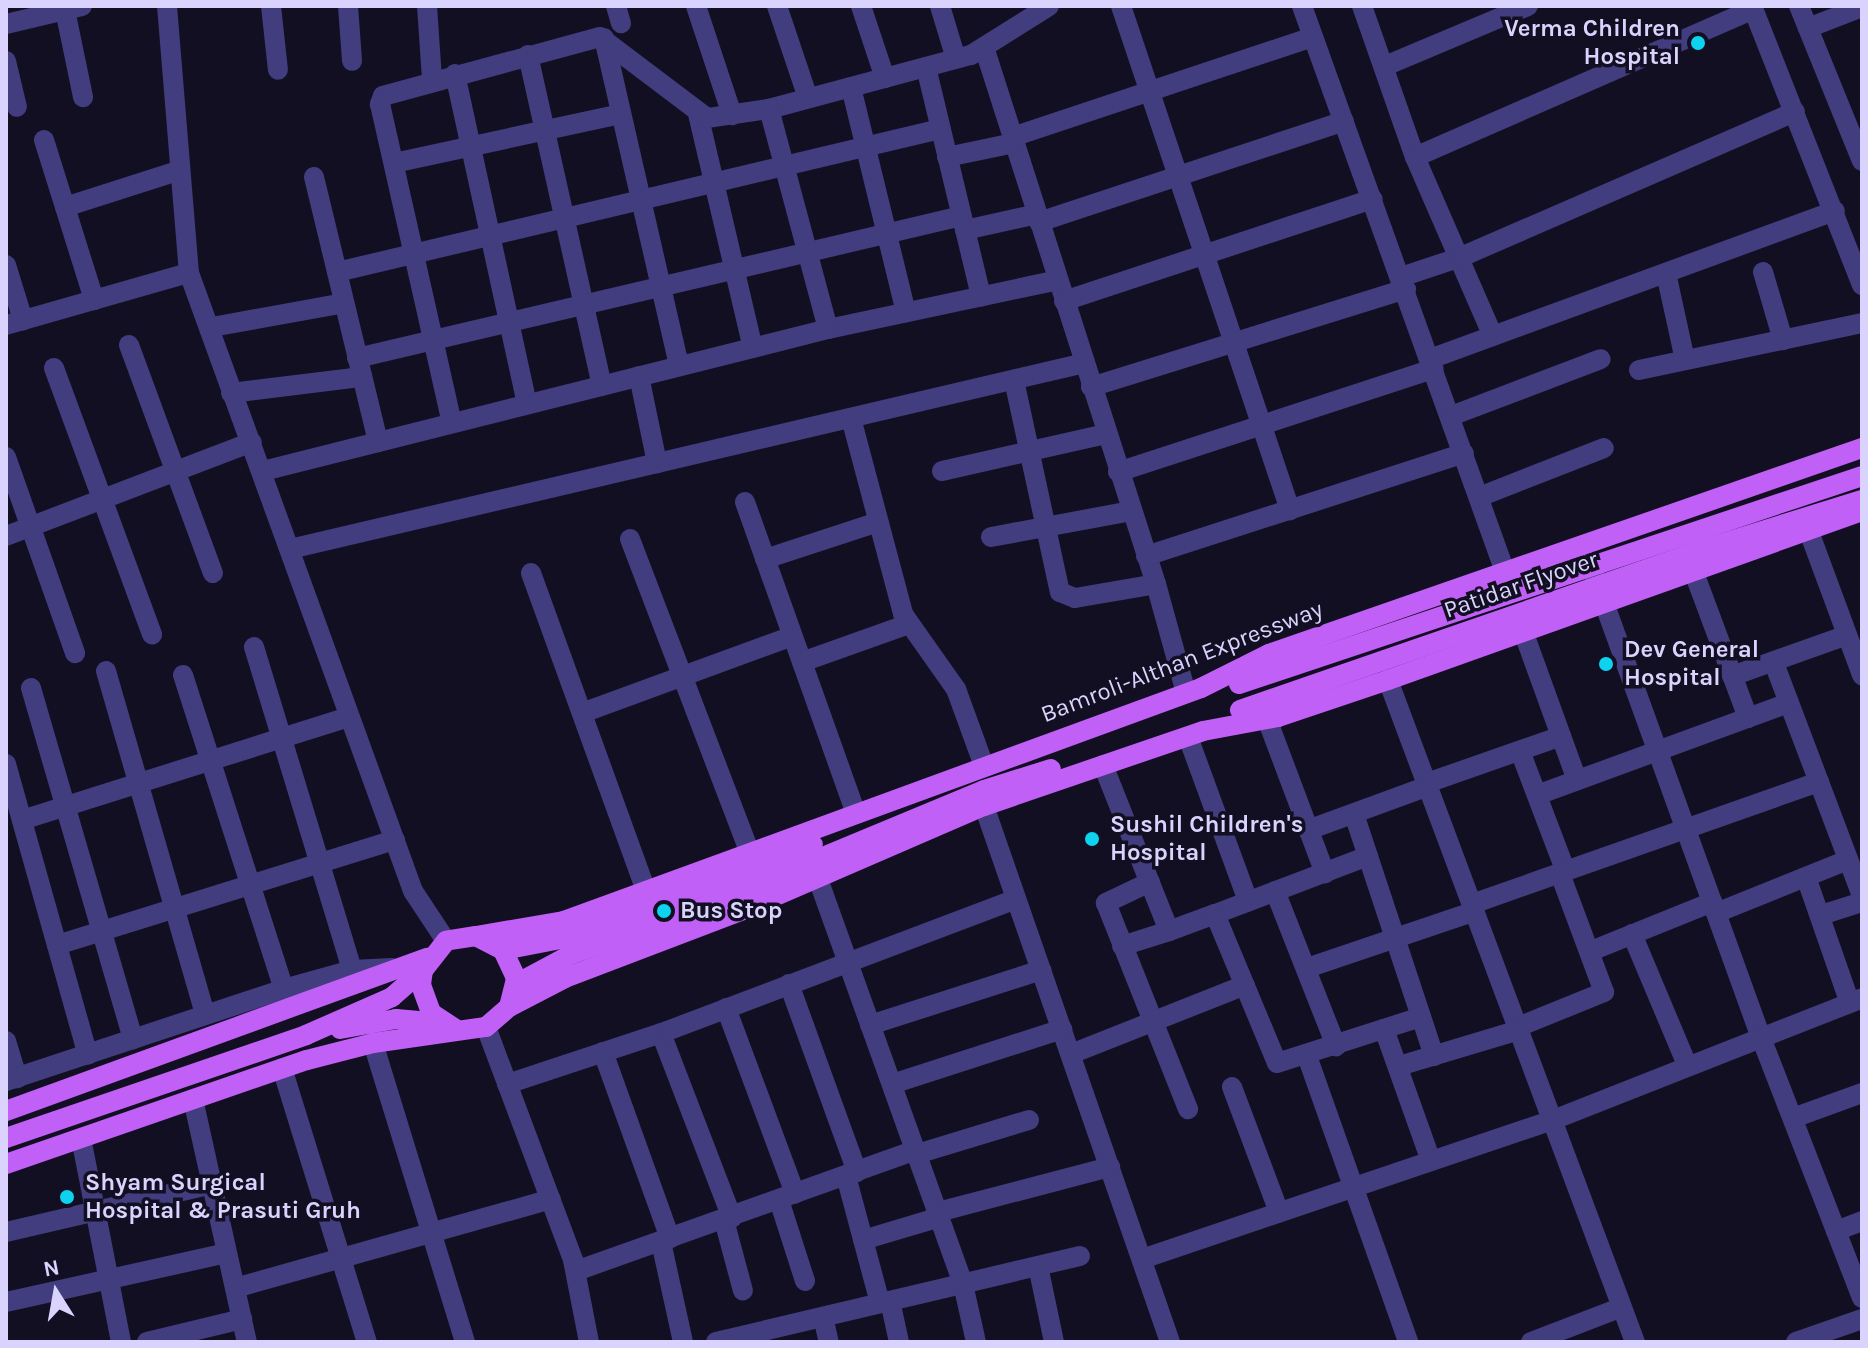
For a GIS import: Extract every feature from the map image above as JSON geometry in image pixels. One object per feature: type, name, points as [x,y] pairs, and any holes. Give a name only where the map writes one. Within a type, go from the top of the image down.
[{"type":"main road","name":"Bamroli-Althan Expressway","points":[[476,936],[564,921],[1193,690],[1269,654],[1504,569],[1862,448]]},
{"type":"main road","name":"Patidar Flyover","points":[[1193,690],[1239,684],[1862,476]]},
{"type":"main road","name":"Patidar Flyover","points":[[1196,734],[1240,710],[1701,550],[1862,500]]},
{"type":"main road","points":[[306,1035],[396,1019],[486,1027],[509,1007],[565,978],[984,806],[1196,734],[1267,719],[1388,680],[1862,511]]},
{"type":"main road","points":[[6,1138],[306,1035],[392,997],[446,941],[476,936],[503,950],[566,938],[1075,745],[1103,723]]},
{"type":"main road","points":[[516,984],[572,954],[703,907],[984,790],[1074,762],[1110,763]]},
{"type":"main road","points":[[503,950],[516,984],[509,1007]]},
{"type":"main road","points":[[421,965],[424,1000],[449,1026]]},
{"type":"main road","points":[[6,1111],[421,965]]},
{"type":"main road","points":[[6,1164],[282,1068],[449,1026]]},
{"type":"street","points":[[167,6],[178,171],[189,273],[212,327],[231,393],[263,471],[413,891],[446,941]]},
{"type":"street","points":[[271,6],[278,70]]},
{"type":"street","points":[[348,6],[352,61]]},
{"type":"street","points":[[427,6],[432,80]]},
{"type":"street","points":[[696,6],[732,115]]},
{"type":"street","points":[[777,6],[808,98]]},
{"type":"street","points":[[861,6],[885,78]]},
{"type":"street","points":[[940,6],[956,59]]},
{"type":"street","points":[[604,38],[698,114],[732,115],[769,109],[956,59],[984,47],[1049,6]]},
{"type":"street","points":[[1121,6],[1290,510]]},
{"type":"street","points":[[1302,6],[1404,283],[1504,569]]},
{"type":"street","points":[[1362,6],[1415,157],[1493,336]]},
{"type":"street","points":[[1385,66],[1528,6]]},
{"type":"street","points":[[1799,6],[1862,161]]},
{"type":"street","points":[[1415,157],[1753,7],[1862,285]]},
{"type":"street","points":[[1808,28],[1862,7]]},
{"type":"street","points":[[13,17],[73,8],[83,97]]},
{"type":"street","points":[[947,157],[1013,140],[1313,37]]},
{"type":"street","points":[[452,423],[394,163],[383,96],[432,80],[604,38]]},
{"type":"street","points":[[604,38],[679,366]]},
{"type":"street","points":[[984,47],[1118,472],[1193,690]]},
{"type":"street","points":[[528,55],[602,386]]},
{"type":"street","points":[[6,61],[17,107]]},
{"type":"street","points":[[926,67],[981,296]]},
{"type":"street","points":[[455,74],[527,404]]},
{"type":"street","points":[[851,87],[906,312]]},
{"type":"street","points":[[769,109],[828,329]]},
{"type":"street","points":[[1091,387],[1404,283],[1795,112]]},
{"type":"street","points":[[394,163],[621,114]]},
{"type":"street","points":[[698,114],[753,348]]},
{"type":"street","points":[[231,393],[360,368],[433,341],[735,273],[887,234],[963,223],[1038,218],[1180,176],[1344,121]]},
{"type":"street","points":[[337,272],[940,129]]},
{"type":"street","points":[[44,140],[94,300]]},
{"type":"street","points":[[65,207],[178,171]]},
{"type":"street","points":[[314,177],[378,442]]},
{"type":"street","points":[[1064,301],[1373,199]]},
{"type":"street","points":[[1118,472],[1261,426],[1432,364],[1493,336],[1835,211]]},
{"type":"street","points":[[6,265],[14,323],[189,273]]},
{"type":"street","points":[[1763,272],[1783,340]]},
{"type":"street","points":[[1666,273],[1685,360]]},
{"type":"street","points":[[263,471],[828,329],[1058,280]]},
{"type":"street","points":[[212,327],[344,303]]},
{"type":"street","points":[[1639,370],[1862,323]]},
{"type":"street","points":[[129,345],[213,573]]},
{"type":"street","points":[[1451,416],[1601,359]]},
{"type":"street","points":[[290,549],[1084,363]]},
{"type":"street","points":[[54,368],[152,635]]},
{"type":"street","points":[[639,376],[657,463]]},
{"type":"street","points":[[1014,380],[1057,584],[1067,596],[1156,584]]},
{"type":"street","points":[[851,418],[909,624],[956,689],[984,766]]},
{"type":"street","points":[[942,471],[1106,434]]},
{"type":"street","points":[[6,536],[252,442]]},
{"type":"street","points":[[1479,497],[1604,448]]},
{"type":"street","points":[[1146,556],[1464,453]]},
{"type":"street","points":[[6,457],[75,653]]},
{"type":"street","points":[[745,502],[856,814]]},
{"type":"street","points":[[991,537],[1131,511]]},
{"type":"street","points":[[765,559],[878,522]]},
{"type":"street","points":[[1808,529],[1852,630],[1862,675]]},
{"type":"street","points":[[630,539],[750,853]]},
{"type":"street","points":[[1583,542],[1760,1035],[1862,1298]]},
{"type":"street","points":[[1693,570],[1748,718]]},
{"type":"street","points":[[531,573],[646,891]]},
{"type":"street","points":[[802,662],[909,624]]},
{"type":"street","points":[[1732,676],[1774,663],[1852,630]]},
{"type":"street","points":[[1523,631],[1577,780]]},
{"type":"street","points":[[582,713],[792,636]]},
{"type":"street","points":[[254,647],[352,970]]},
{"type":"street","points":[[1774,663],[1862,899],[1821,915]]},
{"type":"street","points":[[106,671],[205,1014]]},
{"type":"street","points":[[183,675],[284,989]]},
{"type":"street","points":[[1388,680],[1635,1342]]},
{"type":"street","points":[[31,688],[133,1039]]},
{"type":"street","points":[[1537,795],[1789,703]]},
{"type":"street","points":[[22,820],[282,741],[349,717]]},
{"type":"street","points":[[1267,719],[1325,873]]},
{"type":"street","points":[[1196,734],[1248,901]]},
{"type":"street","points":[[1308,830],[1561,736]]},
{"type":"street","points":[[1399,1066],[1518,1028],[1602,994],[1605,988],[1520,751]]},
{"type":"street","points":[[1110,763],[1169,931]]},
{"type":"street","points":[[6,764],[88,1055]]},
{"type":"street","points":[[1307,968],[1819,782]]},
{"type":"street","points":[[984,806],[1170,1342]]},
{"type":"street","points":[[1354,814],[1434,1056]]},
{"type":"street","points":[[57,945],[395,840]]},
{"type":"street","points":[[1122,946],[1368,856]]},
{"type":"street","points":[[1591,951],[1848,860]]},
{"type":"street","points":[[817,876],[963,1284],[976,1342]]},
{"type":"street","points":[[1142,1259],[1553,1120],[1760,1035],[1856,1001],[1806,877]]},
{"type":"street","points":[[1150,882],[1106,903],[1188,1109]]},
{"type":"street","points":[[1275,891],[1336,1046]]},
{"type":"street","points":[[507,1084],[661,1033],[1016,899]]},
{"type":"street","points":[[1215,914],[1277,1063],[1307,1056],[1421,1017]]},
{"type":"street","points":[[1632,934],[1687,1065]]},
{"type":"street","points":[[6,1041],[12,1079],[205,1014],[352,970],[421,965]]},
{"type":"street","points":[[870,1025],[1041,970]]},
{"type":"street","points":[[789,984],[851,1174],[863,1240],[899,1342]]},
{"type":"street","points":[[1071,1054],[1245,985]]},
{"type":"street","points":[[726,1008],[787,1197],[805,1281]]},
{"type":"street","points":[[486,1027],[576,1271],[589,1342]]},
{"type":"street","points":[[892,1084],[1062,1029]]},
{"type":"street","points":[[1384,1029],[1431,1161]]},
{"type":"street","points":[[661,1033],[728,1219],[743,1291]]},
{"type":"street","points":[[373,1043],[465,1342]]},
{"type":"street","points":[[603,1052],[666,1240],[683,1342]]},
{"type":"street","points":[[1307,1056],[1408,1342]]},
{"type":"street","points":[[282,1068],[367,1342]]},
{"type":"street","points":[[1232,1087],[1279,1212]]},
{"type":"street","points":[[1793,1118],[1862,1093]]},
{"type":"street","points":[[193,1099],[247,1342]]},
{"type":"street","points":[[576,1271],[916,1152],[1029,1120]]},
{"type":"street","points":[[81,1138],[98,1210],[121,1342]]},
{"type":"street","points":[[863,1240],[939,1214],[1110,1167]]},
{"type":"street","points":[[6,1232],[212,1184]]},
{"type":"street","points":[[235,1288],[433,1235],[551,1199]]},
{"type":"street","points":[[1836,1231],[1862,1221]]},
{"type":"street","points":[[6,1302],[227,1253]]},
{"type":"street","points":[[716,1342],[755,1337],[823,1317],[1080,1256]]},
{"type":"street","points":[[1038,1266],[1054,1342]]},
{"type":"street","points":[[1531,1342],[1622,1307]]},
{"type":"street","points":[[823,1317],[829,1342]]},
{"type":"street","points":[[147,1342],[242,1319]]},
{"type":"street","points":[[1796,1342],[1862,1319]]},
{"type":"place","name":"Verma Children Hospital","points":[[1698,43]]},
{"type":"place","name":"Dev General Hospital","points":[[1606,664]]},
{"type":"place","name":"Sushil Children's Hospital","points":[[1092,839]]},
{"type":"place","name":"Bus Stop","points":[[664,911]]},
{"type":"place","name":"Shyam Surgical Hospital & Prasuti Gruh","points":[[67,1197]]}]
